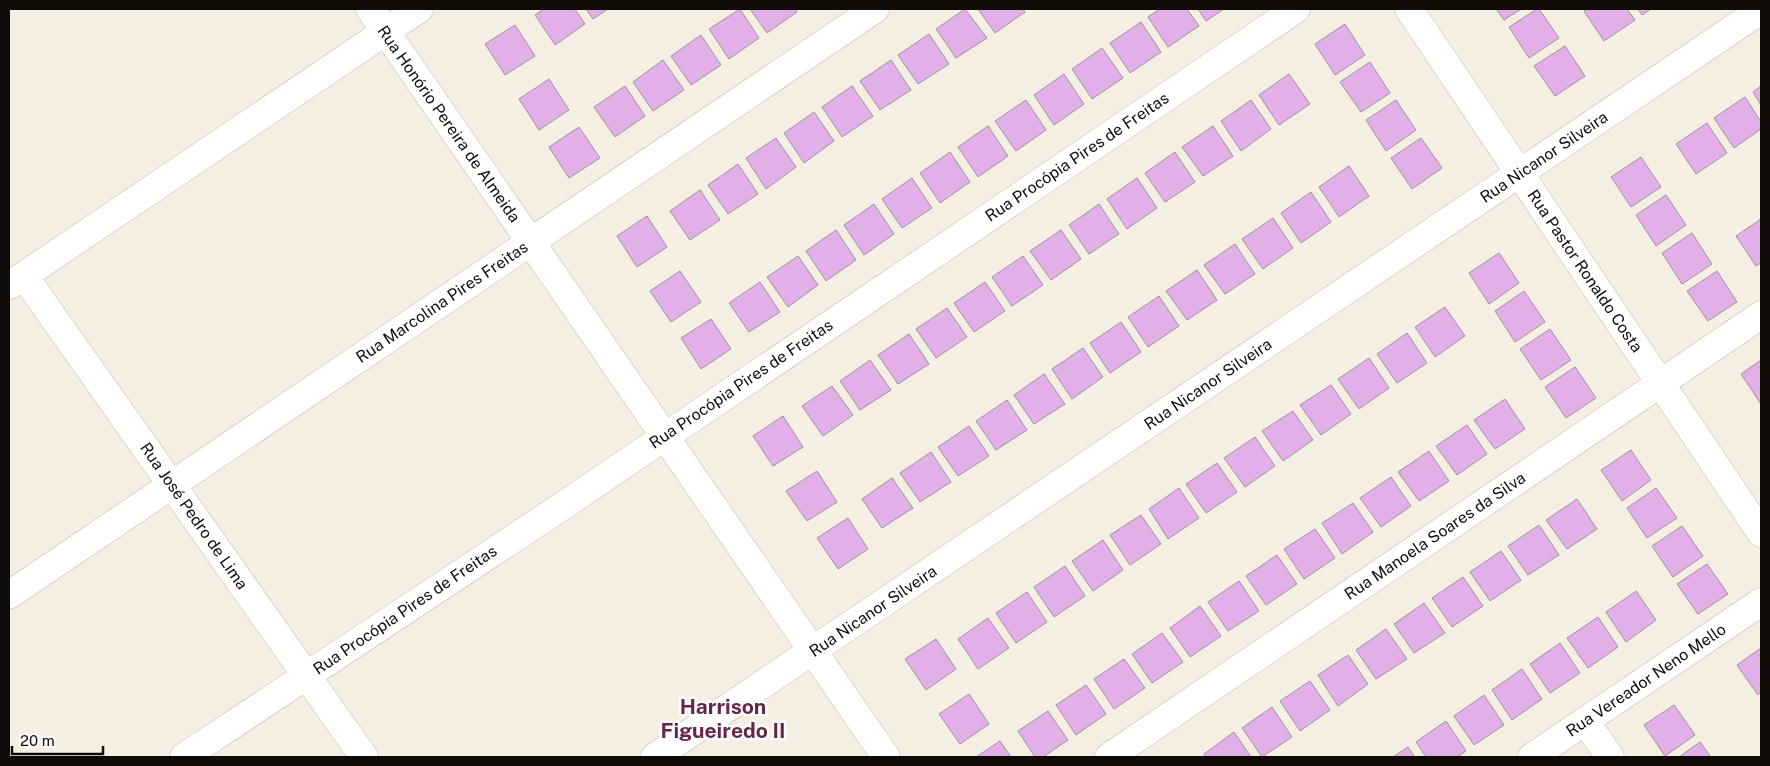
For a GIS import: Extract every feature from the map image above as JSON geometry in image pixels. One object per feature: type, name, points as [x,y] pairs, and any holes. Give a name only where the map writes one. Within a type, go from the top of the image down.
[{"type":"street","name":"Rua Honório Pereira de Almeida","points":[[370,9],[384,32],[886,757]]},
{"type":"street","points":[[17,281],[419,9]]},
{"type":"street","name":"Rua Marcolina Pires Freitas","points":[[9,595],[875,9]]},
{"type":"street","name":"Rua Procópia Pires de Freitas","points":[[184,757],[664,436],[1296,9]]},
{"type":"street","name":"Rua Pastor Ronaldo Costa","points":[[1409,9],[1761,532]]},
{"type":"street","name":"Rua Nicanor Silveira","points":[[655,757],[1761,10]]},
{"type":"street","name":"Rua José Pedro de Lima","points":[[17,281],[172,484],[364,757]]},
{"type":"street","name":"Rua Manoela Soares da Silva","points":[[1108,757],[1761,315]]},
{"type":"street","name":"Rua Vereador Neno Mello","points":[[1532,757],[1761,602]]},
{"type":"street","points":[[1585,721],[1610,757]]},
{"type":"building","points":[[544,9],[575,9],[585,24],[555,45],[535,15]]},
{"type":"building","points":[[586,9],[608,9],[593,19]]},
{"type":"building","points":[[740,9],[759,38],[729,59],[709,29]]},
{"type":"building","points":[[750,9],[795,9],[797,12],[767,33]]},
{"type":"building","points":[[965,9],[987,38],[956,58],[936,29]]},
{"type":"building","points":[[978,9],[1023,9],[1025,12],[995,33]]},
{"type":"building","points":[[1160,9],[1187,9],[1199,26],[1168,47],[1148,17]]},
{"type":"building","points":[[1198,9],[1224,9],[1206,21]]},
{"type":"building","points":[[1496,9],[1521,9],[1504,20]]},
{"type":"building","points":[[1539,9],[1559,38],[1529,58],[1509,27]]},
{"type":"building","points":[[1587,9],[1627,9],[1635,20],[1604,41],[1584,11]]},
{"type":"building","points":[[1638,9],[1651,9],[1642,15]]},
{"type":"building","points":[[1141,22],[1161,52],[1130,73],[1110,43]]},
{"type":"building","points":[[1345,24],[1365,55],[1335,75],[1315,44]]},
{"type":"building","points":[[515,25],[535,56],[505,75],[485,44]]},
{"type":"building","points":[[929,34],[949,64],[918,84],[898,55]]},
{"type":"building","points":[[701,35],[721,65],[691,85],[671,56]]},
{"type":"building","points":[[1565,46],[1585,76],[1555,96],[1534,66]]},
{"type":"building","points":[[1102,48],[1123,78],[1092,99],[1072,69]]},
{"type":"building","points":[[663,60],[684,90],[653,111],[633,82]]},
{"type":"building","points":[[891,60],[911,90],[880,110],[860,81]]},
{"type":"building","points":[[1370,62],[1390,93],[1361,112],[1340,82]]},
{"type":"building","points":[[1064,74],[1084,104],[1054,125],[1034,95]]},
{"type":"building","points":[[1289,74],[1310,104],[1279,125],[1259,95]]},
{"type":"building","points":[[549,79],[569,110],[539,130],[519,99]]},
{"type":"building","points":[[625,86],[645,116],[615,137],[594,107]]},
{"type":"building","points":[[852,86],[873,116],[842,137],[822,107]]},
{"type":"building","points":[[1761,86],[1761,105],[1753,92]]},
{"type":"building","points":[[1745,97],[1761,122],[1761,129],[1734,148],[1714,118]]},
{"type":"building","points":[[1026,100],[1046,130],[1016,151],[995,121]]},
{"type":"building","points":[[1251,100],[1271,129],[1241,151],[1221,121]]},
{"type":"building","points":[[1396,100],[1416,130],[1386,151],[1366,120]]},
{"type":"building","points":[[814,112],[834,141],[804,163],[784,133]]},
{"type":"building","points":[[1707,123],[1727,153],[1696,174],[1676,144]]},
{"type":"building","points":[[988,126],[1008,156],[978,177],[958,147]]},
{"type":"building","points":[[1213,126],[1233,156],[1203,176],[1182,147]]},
{"type":"building","points":[[579,127],[600,158],[569,178],[549,147]]},
{"type":"building","points":[[776,138],[796,167],[766,189],[746,158]]},
{"type":"building","points":[[1421,138],[1442,168],[1412,189],[1391,158]]},
{"type":"building","points":[[950,152],[970,182],[940,203],[920,173]]},
{"type":"building","points":[[1175,152],[1195,182],[1165,202],[1145,173]]},
{"type":"building","points":[[1641,157],[1661,187],[1631,207],[1611,177]]},
{"type":"building","points":[[738,164],[758,194],[728,214],[708,185]]},
{"type":"building","points":[[1349,166],[1369,196],[1339,217],[1319,187]]},
{"type":"building","points":[[912,178],[932,208],[902,228],[882,199]]},
{"type":"building","points":[[1137,178],[1157,208],[1127,229],[1107,199]]},
{"type":"building","points":[[700,190],[720,220],[690,240],[670,211]]},
{"type":"building","points":[[1311,192],[1331,222],[1301,243],[1281,213]]},
{"type":"building","points":[[1666,195],[1686,225],[1656,246],[1636,215]]},
{"type":"building","points":[[874,204],[894,234],[864,255],[844,225]]},
{"type":"building","points":[[1099,204],[1119,234],[1089,254],[1069,225]]},
{"type":"building","points":[[647,216],[667,247],[637,267],[617,236]]},
{"type":"building","points":[[1273,218],[1293,248],[1263,269],[1242,239]]},
{"type":"building","points":[[1761,219],[1761,263],[1756,266],[1736,236]]},
{"type":"building","points":[[836,230],[856,260],[826,281],[806,251]]},
{"type":"building","points":[[1061,230],[1081,259],[1051,280],[1030,251]]},
{"type":"building","points":[[1692,233],[1712,264],[1682,284],[1662,253]]},
{"type":"building","points":[[1235,244],[1255,274],[1225,294],[1204,265]]},
{"type":"building","points":[[1499,253],[1519,283],[1489,304],[1469,273]]},
{"type":"building","points":[[798,256],[818,285],[788,307],[767,277]]},
{"type":"building","points":[[1023,256],[1043,285],[1012,306],[992,277]]},
{"type":"building","points":[[1197,270],[1217,300],[1187,320],[1166,291]]},
{"type":"building","points":[[680,271],[701,302],[671,322],[650,291]]},
{"type":"building","points":[[1717,271],[1737,302],[1708,321],[1687,291]]},
{"type":"building","points":[[760,282],[780,312],[749,332],[729,303]]},
{"type":"building","points":[[985,282],[1005,311],[974,332],[954,303]]},
{"type":"building","points":[[1524,291],[1545,322],[1515,342],[1495,311]]},
{"type":"building","points":[[1159,296],[1179,326],[1148,347],[1128,317]]},
{"type":"building","points":[[1445,307],[1465,336],[1435,357],[1415,327]]},
{"type":"building","points":[[947,308],[967,337],[936,358],[916,329]]},
{"type":"building","points":[[711,319],[731,349],[701,369],[681,338]]},
{"type":"building","points":[[1121,322],[1141,352],[1110,373],[1090,343]]},
{"type":"building","points":[[1550,329],[1571,360],[1541,380],[1520,349]]},
{"type":"building","points":[[1407,333],[1427,363],[1397,383],[1377,354]]},
{"type":"building","points":[[909,334],[929,364],[898,384],[878,355]]},
{"type":"building","points":[[1083,348],[1103,377],[1072,399],[1052,369]]},
{"type":"building","points":[[1369,358],[1389,388],[1359,409],[1338,379]]},
{"type":"building","points":[[870,360],[891,390],[860,410],[840,381]]},
{"type":"building","points":[[1761,360],[1761,404],[1741,374]]},
{"type":"building","points":[[1575,367],[1596,398],[1566,418],[1545,387]]},
{"type":"building","points":[[1044,374],[1065,404],[1034,424],[1014,395]]},
{"type":"building","points":[[1331,385],[1351,414],[1321,435],[1300,405]]},
{"type":"building","points":[[832,386],[853,415],[823,436],[802,406]]},
{"type":"building","points":[[1505,399],[1525,429],[1495,449],[1474,420]]},
{"type":"building","points":[[1007,400],[1027,430],[996,450],[976,421]]},
{"type":"building","points":[[1293,411],[1313,440],[1283,461],[1262,431]]},
{"type":"building","points":[[783,416],[803,447],[773,466],[753,436]]},
{"type":"building","points":[[1467,425],[1487,454],[1457,475],[1436,446]]},
{"type":"building","points":[[969,426],[989,456],[958,476],[938,447]]},
{"type":"building","points":[[1255,437],[1275,466],[1245,487],[1224,458]]},
{"type":"building","points":[[1631,450],[1651,480],[1622,501],[1601,470]]},
{"type":"building","points":[[1429,451],[1449,481],[1419,501],[1398,472]]},
{"type":"building","points":[[931,452],[951,482],[920,502],[900,473]]},
{"type":"building","points":[[1217,463],[1237,492],[1206,513],[1186,484]]},
{"type":"building","points":[[817,471],[837,502],[807,521],[786,491]]},
{"type":"building","points":[[1391,477],[1411,506],[1381,527],[1360,498]]},
{"type":"building","points":[[892,478],[913,508],[882,528],[862,499]]},
{"type":"building","points":[[1179,488],[1199,518],[1168,539],[1149,509]]},
{"type":"building","points":[[1656,488],[1677,518],[1647,538],[1627,508]]},
{"type":"building","points":[[1577,499],[1597,529],[1567,549],[1546,520]]},
{"type":"building","points":[[1353,503],[1373,532],[1342,554],[1322,523]]},
{"type":"building","points":[[1141,515],[1161,544],[1130,565],[1110,535]]},
{"type":"building","points":[[848,518],[868,549],[838,569],[817,538]]},
{"type":"building","points":[[1539,525],[1559,555],[1528,575],[1508,546]]},
{"type":"building","points":[[1682,526],[1703,556],[1673,577],[1652,546]]},
{"type":"building","points":[[1315,529],[1335,558],[1304,579],[1284,549]]},
{"type":"building","points":[[1103,540],[1123,570],[1093,591],[1072,561]]},
{"type":"building","points":[[1501,551],[1521,580],[1490,601],[1470,572]]},
{"type":"building","points":[[1277,555],[1297,584],[1266,605],[1246,576]]},
{"type":"building","points":[[1707,564],[1728,594],[1698,614],[1677,584]]},
{"type":"building","points":[[1065,566],[1085,596],[1054,617],[1034,587]]},
{"type":"building","points":[[1463,577],[1483,606],[1452,627],[1432,598]]},
{"type":"building","points":[[1239,581],[1259,611],[1228,631],[1208,602]]},
{"type":"building","points":[[1636,591],[1656,620],[1626,642],[1606,612]]},
{"type":"building","points":[[1027,592],[1047,622],[1016,643],[996,613]]},
{"type":"building","points":[[1424,603],[1445,633],[1414,653],[1394,624]]},
{"type":"building","points":[[1200,606],[1221,636],[1190,657],[1170,628]]},
{"type":"building","points":[[1598,617],[1618,647],[1588,668],[1567,638]]},
{"type":"building","points":[[988,618],[1009,648],[978,669],[958,639]]},
{"type":"building","points":[[1386,629],[1407,659],[1376,679],[1356,650]]},
{"type":"building","points":[[1162,633],[1183,662],[1152,683],[1132,654]]},
{"type":"building","points":[[936,639],[956,669],[926,690],[905,659]]},
{"type":"building","points":[[1560,643],[1580,673],[1550,693],[1530,664]]},
{"type":"building","points":[[1761,648],[1761,692],[1758,695],[1737,665]]},
{"type":"building","points":[[1348,655],[1368,684],[1338,706],[1318,675]]},
{"type":"building","points":[[1124,659],[1145,688],[1114,709],[1094,679]]},
{"type":"building","points":[[1522,669],[1542,699],[1512,720],[1492,690]]},
{"type":"building","points":[[1310,681],[1330,710],[1300,731],[1280,701]]},
{"type":"building","points":[[1086,685],[1106,714],[1076,735],[1056,705]]},
{"type":"building","points":[[969,694],[989,724],[960,744],[939,714]]},
{"type":"building","points":[[1484,695],[1504,725],[1474,745],[1454,716]]},
{"type":"building","points":[[1674,705],[1695,735],[1665,756],[1644,725]]},
{"type":"building","points":[[1272,707],[1292,737],[1262,757],[1242,728]]},
{"type":"building","points":[[1048,711],[1068,740],[1043,757],[1035,757],[1018,731]]},
{"type":"building","points":[[1446,721],[1466,751],[1457,757],[1426,757],[1416,742]]},
{"type":"building","points":[[1234,732],[1251,757],[1206,757],[1204,754]]},
{"type":"building","points":[[1000,741],[1011,757],[976,757]]},
{"type":"building","points":[[1700,742],[1711,757],[1679,757]]},
{"type":"building","points":[[1408,747],[1415,757],[1393,757]]},
{"type":"district","name":"Harrison Figueiredo II","points":[[723,718]]}]
